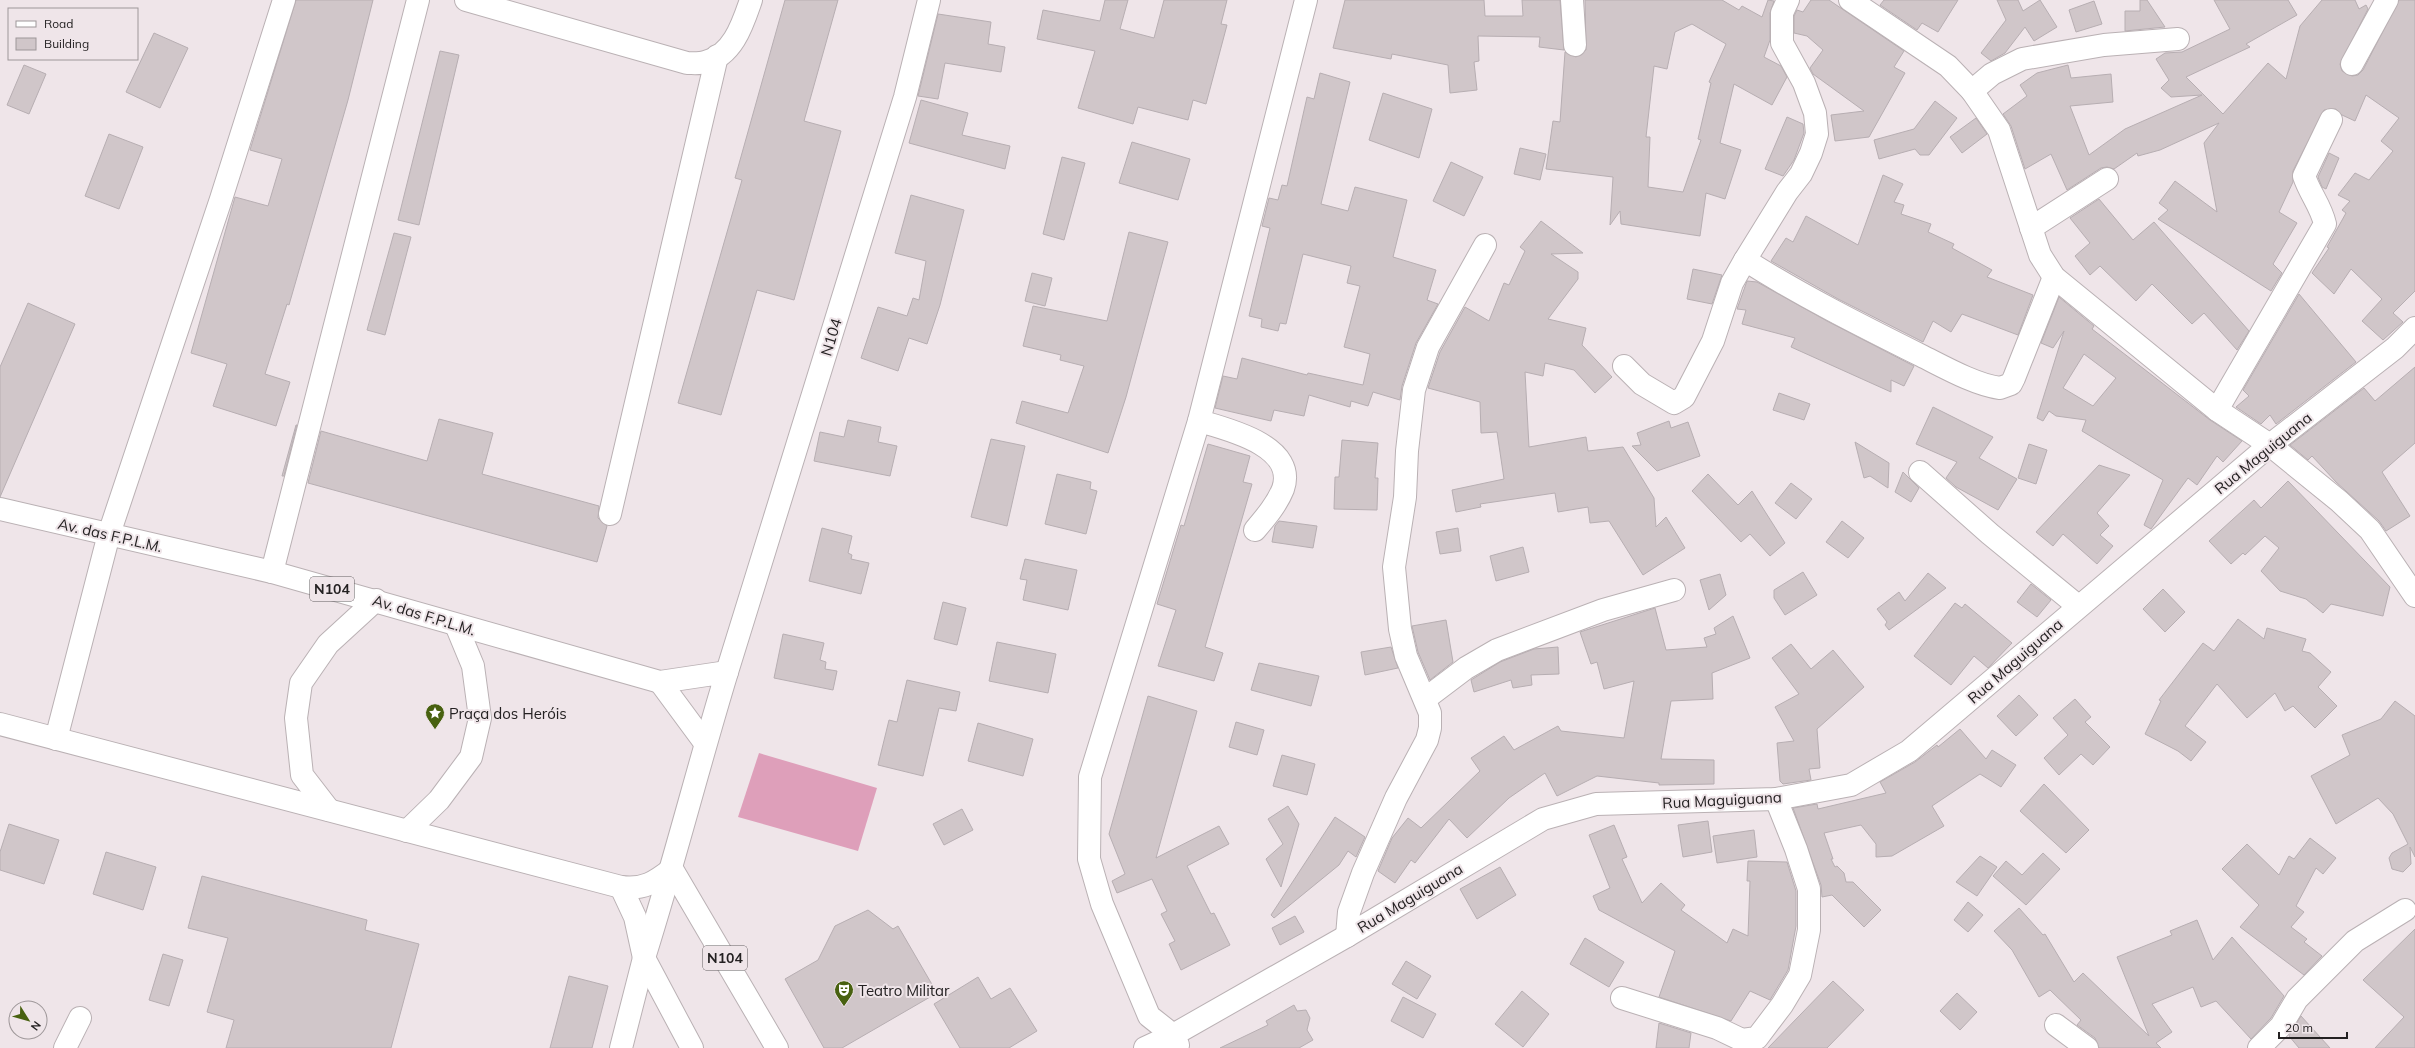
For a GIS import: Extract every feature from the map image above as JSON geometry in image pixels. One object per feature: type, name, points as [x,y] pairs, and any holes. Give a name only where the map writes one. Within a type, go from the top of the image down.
[{"type":"street","points":[[56,738],[109,534],[221,199],[284,0]]},
{"type":"street","points":[[272,572],[418,0]]},
{"type":"street","points":[[466,0],[687,63],[706,62],[717,56],[732,44],[743,24],[751,0]]},
{"type":"street","name":"N104","points":[[644,958],[672,868],[705,743],[905,96],[929,0]]},
{"type":"street","points":[[1176,1041],[1149,1016],[1102,904],[1089,859],[1090,777],[1199,421],[1306,0]]},
{"type":"street","points":[[1572,0],[1574,45]]},
{"type":"street","points":[[1624,366],[1654,393],[1674,403],[1684,397],[1713,341],[1732,283],[1775,211],[1801,174],[1812,153],[1817,134],[1815,113],[1807,91],[1782,43],[1782,13],[1788,0]]},
{"type":"street","points":[[1850,0],[1896,29],[1948,66],[1972,91],[1999,130],[2040,255],[2054,277],[2217,410],[2270,445],[2339,501],[2370,530],[2415,596]]},
{"type":"street","points":[[2352,64],[2387,0]]},
{"type":"street","points":[[1972,91],[1992,74],[2022,59],[2104,45],[2178,40]]},
{"type":"street","points":[[610,514],[717,56]]},
{"type":"street","points":[[2217,410],[2325,224],[2321,206],[2310,192],[2304,176],[2331,120]]},
{"type":"street","points":[[2031,228],[2107,179]]},
{"type":"street","points":[[1347,936],[1349,912],[1363,873],[1396,798],[1427,740],[1430,728],[1430,713],[1405,649],[1400,629],[1394,567],[1405,497],[1407,451],[1414,390],[1428,348],[1484,245]]},
{"type":"street","points":[[1746,260],[1777,280],[1860,326],[1944,367],[2000,388],[2011,384],[2014,378],[2054,277]]},
{"type":"street","name":"Rua Maguiguana","points":[[1143,1048],[1176,1041],[1347,936],[1543,819],[1596,804],[1776,799],[1851,785],[1909,751],[2078,606],[2270,445],[2395,348],[2415,328]]},
{"type":"street","points":[[1199,421],[1256,440],[1271,451],[1283,465],[1284,487],[1276,504],[1256,530]]},
{"type":"street","points":[[1920,472],[1990,534],[2078,606]]},
{"type":"street","name":"Av. das F.P.L.M.","points":[[0,509],[272,572],[376,600],[456,625],[660,682]]},
{"type":"street","points":[[1425,699],[1466,668],[1497,650],[1603,610],[1674,590]]},
{"type":"street","points":[[329,810],[302,774],[296,718],[301,683],[328,644],[376,600]]},
{"type":"street","points":[[407,831],[439,800],[470,756],[480,718],[473,666],[456,625]]},
{"type":"street","name":"N104","points":[[660,682],[727,672]]},
{"type":"street","points":[[660,682],[705,743]]},
{"type":"street","points":[[0,724],[621,887],[635,889],[647,887],[672,868]]},
{"type":"street","points":[[1622,998],[1717,1028],[1742,1040],[1757,1038],[1782,1005],[1800,975],[1809,930],[1809,889],[1796,849],[1776,799]]},
{"type":"street","name":"N104","points":[[672,868],[777,1048]]},
{"type":"street","points":[[621,887],[635,917],[644,958],[692,1048]]},
{"type":"street","points":[[2259,1048],[2281,1026],[2297,999],[2355,941],[2405,910]]},
{"type":"street","points":[[621,1048],[644,958]]},
{"type":"street","points":[[1143,1048],[1149,1016]]},
{"type":"street","points":[[65,1048],[80,1018]]},
{"type":"street","points":[[2056,1025],[2087,1048]]},
{"type":"shaded area","points":[[759,753],[877,788],[858,851],[738,817]]},
{"type":"building","points":[[296,0],[373,0],[348,100],[289,305],[287,304],[265,374],[290,382],[276,426],[213,406],[227,364],[191,353],[235,197],[268,206],[282,159],[250,150]]},
{"type":"building","points":[[785,0],[838,0],[804,121],[841,131],[794,300],[757,290],[721,415],[678,403],[742,180],[735,178]]},
{"type":"building","points":[[1105,0],[1128,0],[1120,29],[1154,38],[1164,0],[1227,0],[1221,24],[1227,25],[1206,104],[1193,100],[1188,120],[1138,107],[1133,124],[1078,108],[1095,51],[1037,39],[1043,10],[1100,21]]},
{"type":"building","points":[[1345,0],[1484,0],[1485,16],[1523,16],[1522,0],[1560,0],[1564,50],[1539,47],[1540,37],[1478,36],[1479,61],[1474,62],[1477,90],[1450,93],[1448,65],[1392,54],[1391,59],[1333,48]]},
{"type":"building","points":[[1585,0],[1722,0],[1739,10],[1742,6],[1762,17],[1768,0],[1774,1],[1770,13],[1770,40],[1764,57],[1781,66],[1787,77],[1772,105],[1734,84],[1720,143],[1741,150],[1725,199],[1706,193],[1700,236],[1621,224],[1620,211],[1610,225],[1613,177],[1546,169],[1553,121],[1560,122],[1565,52],[1576,57],[1586,50]],"holes":[[[1692,24],[1726,44],[1709,82],[1711,83],[1698,139],[1701,140],[1683,192],[1648,187],[1650,137],[1646,137],[1654,66],[1667,69],[1675,32]]]},
{"type":"building","points":[[1811,0],[1829,0],[1904,51],[1894,67],[1905,73],[1869,137],[1835,141],[1831,115],[1864,111],[1813,74],[1810,68],[1823,50],[1807,36],[1794,33],[1794,16],[1797,10],[1803,12]]},
{"type":"building","points":[[1884,0],[1958,0],[1938,32],[1922,23],[1917,30],[1880,5]]},
{"type":"building","points":[[1997,0],[2018,0],[2023,11],[2040,0],[2057,27],[2034,41],[2025,27],[2005,53],[1991,61],[1981,53],[2006,20]]},
{"type":"building","points":[[2140,0],[2147,0],[2165,27],[2125,31],[2125,11],[2140,11]]},
{"type":"building","points":[[2214,0],[2288,0],[2297,15],[2246,44],[2250,47],[2186,77],[2223,114],[2268,63],[2286,79],[2300,26],[2322,0],[2355,0],[2359,9],[2366,5],[2368,9],[2340,64],[2342,71],[2352,76],[2358,75],[2363,70],[2399,0],[2415,0],[2415,291],[2393,313],[2403,322],[2383,340],[2362,321],[2382,299],[2351,269],[2334,294],[2312,273],[2329,248],[2327,247],[2346,213],[2342,210],[2350,201],[2338,195],[2355,173],[2369,180],[2393,151],[2381,141],[2399,118],[2366,95],[2355,121],[2342,115],[2336,109],[2324,110],[2293,171],[2293,182],[2279,212],[2297,223],[2273,264],[2282,273],[2271,291],[2158,219],[2168,210],[2159,203],[2175,181],[2217,212],[2204,143],[2219,123],[2160,150],[2138,156],[2137,153],[2114,169],[2107,167],[2101,168],[2067,190],[2051,154],[2025,169],[2011,126],[2003,114],[2027,96],[2020,85],[2037,73],[2068,65],[2071,78],[2111,74],[2113,102],[2070,106],[2089,155],[2125,129],[2202,95],[2171,97],[2161,88],[2169,80],[2156,59],[2165,53],[2182,52],[2230,29]]},
{"type":"building","points":[[2094,1],[2102,24],[2076,32],[2069,10]]},
{"type":"building","points":[[938,14],[991,22],[988,44],[1005,47],[1001,72],[945,63],[938,99],[918,96]]},
{"type":"building","points":[[154,33],[188,48],[160,108],[126,92]]},
{"type":"building","points":[[440,51],[459,55],[419,225],[398,220]]},
{"type":"building","points":[[24,65],[46,74],[29,114],[7,105]]},
{"type":"building","points":[[1320,73],[1350,82],[1321,204],[1348,211],[1355,187],[1407,200],[1393,257],[1436,270],[1427,300],[1438,304],[1416,343],[1402,386],[1400,400],[1373,392],[1368,406],[1351,401],[1350,407],[1309,395],[1304,416],[1274,410],[1271,421],[1215,408],[1223,376],[1237,379],[1242,358],[1307,375],[1308,373],[1363,385],[1370,354],[1344,347],[1360,286],[1347,283],[1351,266],[1303,254],[1286,324],[1280,323],[1278,331],[1261,327],[1262,319],[1249,316],[1270,228],[1262,226],[1269,198],[1278,200],[1282,185],[1287,186],[1307,97],[1314,99]]},
{"type":"building","points":[[1383,93],[1432,109],[1419,158],[1369,140]]},
{"type":"building","points":[[921,100],[968,113],[962,135],[1010,146],[1005,169],[909,143]]},
{"type":"building","points":[[1935,101],[1957,118],[1929,155],[1920,155],[1915,149],[1879,159],[1874,140],[1914,129]]},
{"type":"building","points":[[1787,117],[1803,124],[1804,133],[1794,160],[1783,176],[1765,169]]},
{"type":"building","points":[[1976,118],[1987,134],[1962,153],[1950,137]]},
{"type":"building","points":[[109,134],[143,147],[119,209],[85,196]]},
{"type":"building","points":[[1132,142],[1190,159],[1178,200],[1119,183]]},
{"type":"building","points":[[1520,148],[1546,154],[1540,180],[1514,174]]},
{"type":"building","points":[[2329,153],[2339,158],[2326,189],[2322,187],[2318,177]]},
{"type":"building","points":[[1062,157],[1085,163],[1064,240],[1043,234]]},
{"type":"building","points":[[1451,162],[1483,177],[1464,216],[1433,201]]},
{"type":"building","points":[[1883,175],[1903,184],[1894,202],[1904,205],[1901,214],[1931,224],[1928,232],[1954,244],[1952,248],[1992,270],[1987,277],[2033,295],[2018,335],[1962,314],[1951,332],[1933,321],[1923,342],[1838,299],[1771,261],[1786,238],[1793,242],[1806,216],[1858,245]]},
{"type":"building","points":[[911,195],[964,210],[940,305],[927,344],[909,338],[898,371],[861,358],[878,307],[907,316],[913,298],[919,300],[926,261],[895,253]]},
{"type":"building","points":[[2099,199],[2133,240],[2154,222],[2249,331],[2237,350],[2204,313],[2192,324],[2152,284],[2136,301],[2100,266],[2090,275],[2075,256],[2090,243],[2070,218]]},
{"type":"building","points":[[1541,221],[1583,253],[1551,254],[1578,272],[1578,279],[1548,319],[1586,328],[1582,345],[1612,377],[1595,393],[1574,370],[1545,363],[1543,376],[1525,372],[1529,447],[1586,437],[1588,451],[1623,447],[1654,498],[1656,527],[1666,517],[1685,548],[1643,575],[1609,521],[1590,523],[1588,507],[1558,512],[1555,493],[1480,504],[1481,507],[1456,512],[1452,490],[1504,479],[1497,432],[1481,433],[1480,402],[1428,388],[1440,352],[1465,307],[1489,321],[1504,283],[1509,285],[1525,251],[1520,247]]},
{"type":"building","points":[[1129,232],[1168,242],[1126,397],[1108,453],[1016,423],[1022,401],[1068,413],[1084,366],[1060,360],[1061,355],[1023,346],[1033,306],[1107,321]]},
{"type":"building","points":[[394,233],[411,237],[385,335],[367,330]]},
{"type":"building","points":[[1693,269],[1722,275],[1712,304],[1687,299]]},
{"type":"building","points":[[1032,273],[1052,278],[1045,306],[1025,301]]},
{"type":"building","points":[[1747,281],[1757,282],[1827,321],[1914,366],[1904,386],[1891,380],[1891,392],[1791,347],[1795,338],[1742,324],[1746,310],[1737,309]]},
{"type":"building","points":[[2299,294],[2356,362],[2276,424],[2270,415],[2261,424],[2236,407],[2249,396],[2243,390]]},
{"type":"building","points":[[2059,297],[2094,326],[2092,329],[2210,420],[2242,441],[2223,462],[2217,456],[2197,485],[2188,478],[2151,529],[2144,525],[2163,480],[2082,431],[2086,420],[2056,416],[2049,411],[2043,421],[2037,418],[2064,331],[2053,348],[2041,343]],"holes":[[[2084,354],[2116,378],[2093,406],[2063,388]]]},
{"type":"building","points":[[28,303],[75,324],[0,497],[0,367]]},
{"type":"building","points":[[2415,367],[2415,443],[2382,472],[2410,516],[2386,531],[2379,521],[2336,482],[2312,456],[2308,460],[2290,445],[2364,388],[2375,401]]},
{"type":"building","points":[[1779,393],[1810,404],[1804,420],[1773,410]]},
{"type":"building","points":[[1933,407],[1993,437],[1979,458],[2017,479],[1998,510],[1956,487],[1946,478],[1957,462],[1916,444]]},
{"type":"building","points":[[439,419],[493,433],[482,474],[599,506],[598,518],[607,526],[597,562],[308,483],[321,431],[427,461]]},
{"type":"building","points":[[848,420],[881,427],[878,442],[897,446],[890,476],[814,461],[820,432],[844,437]]},
{"type":"building","points":[[1669,421],[1671,428],[1688,422],[1700,456],[1657,471],[1632,446],[1641,445],[1637,433]]},
{"type":"building","points":[[296,425],[284,476],[282,476]]},
{"type":"building","points":[[991,439],[1025,446],[1007,526],[971,517]]},
{"type":"building","points":[[1342,440],[1378,443],[1375,478],[1378,478],[1377,510],[1334,509],[1335,477],[1339,477]]},
{"type":"building","points":[[1855,442],[1889,463],[1888,488],[1870,476],[1864,478]]},
{"type":"building","points":[[1208,444],[1250,456],[1243,482],[1252,484],[1205,647],[1223,653],[1214,681],[1158,666],[1176,610],[1157,604],[1181,525],[1184,526]]},
{"type":"building","points":[[2029,444],[2047,450],[2036,484],[2018,478]]},
{"type":"building","points":[[2099,465],[2130,475],[2097,513],[2109,526],[2100,535],[2113,546],[2097,564],[2063,534],[2053,546],[2036,532]]},
{"type":"building","points":[[1903,472],[1919,488],[1911,502],[1895,492]]},
{"type":"building","points":[[1057,474],[1091,482],[1090,489],[1097,491],[1086,534],[1045,524]]},
{"type":"building","points":[[1708,474],[1738,505],[1752,491],[1785,543],[1770,556],[1750,534],[1741,542],[1692,491]]},
{"type":"building","points":[[2288,481],[2390,587],[2383,616],[2331,604],[2323,613],[2306,599],[2280,591],[2261,571],[2279,548],[2265,536],[2245,555],[2243,553],[2231,564],[2209,541],[2254,500],[2261,508]]},
{"type":"building","points":[[1791,483],[1812,499],[1796,519],[1775,503]]},
{"type":"building","points":[[1279,521],[1317,526],[1313,548],[1272,542],[1275,526]]},
{"type":"building","points":[[1842,521],[1864,538],[1848,558],[1826,542]]},
{"type":"building","points":[[822,528],[852,536],[848,553],[852,555],[851,559],[869,563],[861,594],[809,581]]},
{"type":"building","points":[[1458,528],[1461,551],[1440,554],[1436,532]]},
{"type":"building","points":[[1523,547],[1529,572],[1496,581],[1490,556]]},
{"type":"building","points":[[1025,559],[1077,570],[1068,610],[1023,600],[1027,580],[1020,579]]},
{"type":"building","points":[[1803,572],[1817,595],[1785,615],[1774,598],[1774,590]]},
{"type":"building","points":[[1928,573],[1946,588],[1889,630],[1885,625],[1887,622],[1877,609],[1899,592],[1905,601]]},
{"type":"building","points":[[1720,574],[1726,595],[1709,610],[1700,580]]},
{"type":"building","points":[[2031,584],[2051,600],[2037,617],[2017,602]]},
{"type":"building","points":[[2163,589],[2185,612],[2165,632],[2143,609]]},
{"type":"building","points":[[943,602],[966,608],[957,645],[934,639]]},
{"type":"building","points":[[1955,603],[1962,608],[1965,604],[2012,643],[1988,668],[1974,656],[1951,685],[1914,656]]},
{"type":"building","points":[[1655,608],[1666,650],[1707,647],[1704,638],[1716,634],[1714,628],[1733,616],[1750,658],[1712,673],[1713,699],[1671,701],[1661,759],[1714,760],[1714,784],[1659,785],[1659,783],[1597,776],[1557,796],[1545,773],[1509,798],[1467,838],[1449,819],[1415,863],[1411,860],[1395,883],[1378,871],[1392,838],[1408,818],[1421,828],[1480,771],[1471,758],[1504,736],[1514,750],[1558,726],[1561,731],[1624,738],[1634,681],[1604,689],[1597,662],[1591,664],[1580,632]]},
{"type":"building","points":[[2238,619],[2264,639],[2267,628],[2306,639],[2302,651],[2310,653],[2331,672],[2318,687],[2337,706],[2315,728],[2293,706],[2285,711],[2275,693],[2247,718],[2217,684],[2185,726],[2206,742],[2191,761],[2178,751],[2145,734],[2161,701],[2159,700],[2203,643],[2214,651]]},
{"type":"building","points":[[1446,620],[1453,662],[1430,680],[1418,652],[1412,626]]},
{"type":"building","points":[[783,634],[824,643],[820,660],[826,662],[825,669],[837,671],[833,690],[774,678]]},
{"type":"building","points":[[997,642],[1056,654],[1048,693],[989,681]]},
{"type":"building","points":[[1791,644],[1811,669],[1833,650],[1864,687],[1817,729],[1820,768],[1809,769],[1811,780],[1783,784],[1780,781],[1777,743],[1794,741],[1775,707],[1799,694],[1772,658]]},
{"type":"building","points":[[1391,647],[1398,668],[1365,675],[1361,652]]},
{"type":"building","points":[[1558,647],[1559,674],[1531,675],[1532,685],[1513,688],[1511,680],[1474,692],[1471,680],[1500,662],[1534,649]]},
{"type":"building","points":[[1259,663],[1319,676],[1311,706],[1251,690]]},
{"type":"building","points":[[907,680],[960,692],[956,711],[939,708],[923,776],[878,765],[889,720],[897,722]]},
{"type":"building","points":[[2019,695],[2038,715],[2016,736],[1997,716]]},
{"type":"building","points":[[1148,696],[1197,711],[1156,858],[1219,826],[1229,844],[1187,866],[1211,914],[1214,913],[1230,945],[1181,970],[1169,944],[1175,941],[1161,914],[1167,911],[1152,879],[1117,893],[1112,881],[1125,874],[1109,834]]},
{"type":"building","points":[[2075,699],[2091,717],[2085,722],[2110,747],[2093,765],[2081,754],[2059,775],[2044,758],[2068,735],[2053,718]]},
{"type":"building","points":[[2395,701],[2415,716],[2415,857],[2410,847],[2411,864],[2403,872],[2392,869],[2389,858],[2392,853],[2408,844],[2393,814],[2378,798],[2336,824],[2311,776],[2350,755],[2342,735],[2381,719]]},
{"type":"building","points":[[1236,722],[1264,730],[1257,755],[1229,747]]},
{"type":"building","points":[[978,723],[1033,739],[1023,776],[968,761]]},
{"type":"building","points":[[1960,729],[1986,759],[1992,750],[2016,765],[2001,787],[1980,774],[1932,806],[1944,826],[1892,856],[1876,857],[1876,844],[1861,825],[1824,833],[1833,859],[1831,859],[1835,867],[1837,866],[1844,873],[1846,882],[1853,882],[1881,910],[1864,927],[1832,895],[1822,897],[1821,885],[1793,808],[1817,804],[1818,809],[1886,793],[1880,782],[1915,762],[1937,745],[1938,747]]},
{"type":"building","points":[[1282,755],[1315,764],[1307,795],[1273,786]]},
{"type":"building","points":[[2044,784],[2089,830],[2066,853],[2020,811]]},
{"type":"building","points":[[1288,806],[1299,824],[1281,887],[1266,859],[1283,844],[1268,819]]},
{"type":"building","points":[[962,809],[973,830],[944,845],[933,824]]},
{"type":"building","points":[[1335,817],[1365,837],[1356,857],[1348,851],[1339,865],[1274,918],[1271,915]]},
{"type":"building","points":[[1708,821],[1712,852],[1683,857],[1678,825]]},
{"type":"building","points":[[9,824],[59,840],[44,884],[0,870],[0,852]]},
{"type":"building","points":[[1614,825],[1627,857],[1622,859],[1642,903],[1661,883],[1685,905],[1681,910],[1727,943],[1733,929],[1748,936],[1750,881],[1747,881],[1748,861],[1787,862],[1796,891],[1796,926],[1788,970],[1770,1000],[1750,991],[1731,1021],[1659,997],[1675,951],[1599,910],[1593,896],[1610,888],[1589,835]]},
{"type":"building","points":[[1754,830],[1757,857],[1717,863],[1713,836]]},
{"type":"building","points":[[2310,838],[2336,858],[2323,874],[2316,868],[2296,906],[2304,912],[2291,927],[2307,939],[2304,942],[2322,956],[2304,975],[2240,927],[2259,905],[2222,869],[2247,844],[2279,875],[2289,856],[2294,859]]},
{"type":"building","points":[[106,852],[156,867],[143,910],[93,894]]},
{"type":"building","points":[[2043,853],[2060,869],[2026,905],[1993,876],[2006,861],[2022,875]]},
{"type":"building","points":[[1980,856],[1997,867],[1977,896],[1956,882]]},
{"type":"building","points":[[1500,867],[1516,895],[1477,919],[1460,889]]},
{"type":"building","points":[[202,876],[367,920],[365,930],[419,944],[391,1048],[226,1048],[234,1020],[207,1012],[228,938],[188,928]]},
{"type":"building","points":[[1968,902],[1983,915],[1968,932],[1954,920]]},
{"type":"building","points":[[2019,908],[2043,935],[2045,934],[2074,982],[2083,973],[2149,1036],[2117,957],[2172,935],[2170,931],[2197,920],[2213,960],[2232,937],[2284,996],[2271,1018],[2251,1039],[2216,1001],[2201,1007],[2193,987],[2152,1004],[2172,1032],[2156,1043],[2161,1048],[2099,1048],[2095,1038],[2077,1025],[2081,1020],[2050,990],[2039,997],[2012,950],[1994,931]]},
{"type":"building","points":[[868,910],[893,929],[898,926],[937,993],[842,1048],[824,1048],[785,979],[818,960],[835,926]]},
{"type":"building","points":[[1295,916],[1304,932],[1280,945],[1272,928]]},
{"type":"building","points":[[2415,929],[2415,1048],[2375,1048],[2404,1017],[2363,980]]},
{"type":"building","points":[[1585,938],[1624,962],[1609,987],[1570,964]]},
{"type":"building","points":[[163,954],[183,960],[169,1006],[149,1000]]},
{"type":"building","points":[[1406,961],[1431,976],[1417,999],[1392,984]]},
{"type":"building","points":[[569,976],[608,986],[592,1048],[550,1048]]},
{"type":"building","points":[[978,977],[991,999],[1010,988],[1037,1031],[1009,1048],[960,1048],[934,1004]]},
{"type":"building","points":[[1833,981],[1864,1010],[1827,1048],[1768,1048]]},
{"type":"building","points":[[1522,991],[1549,1014],[1523,1047],[1495,1024]]},
{"type":"building","points":[[1957,993],[1977,1012],[1960,1030],[1940,1011]]},
{"type":"building","points":[[1403,997],[1436,1014],[1423,1038],[1391,1021]]},
{"type":"building","points":[[1294,1005],[1297,1011],[1306,1010],[1310,1018],[1307,1030],[1313,1040],[1299,1048],[1220,1048],[1268,1025],[1266,1021]]},
{"type":"building","points":[[2301,1016],[2330,1048],[2299,1048],[2289,1036]]},
{"type":"building","points":[[1659,1023],[1691,1033],[1689,1048],[1656,1048]]},
{"type":"place","name":"Praça dos Heróis","points":[[435,730]]},
{"type":"place","name":"Teatro Militar","points":[[844,1007]]}]
